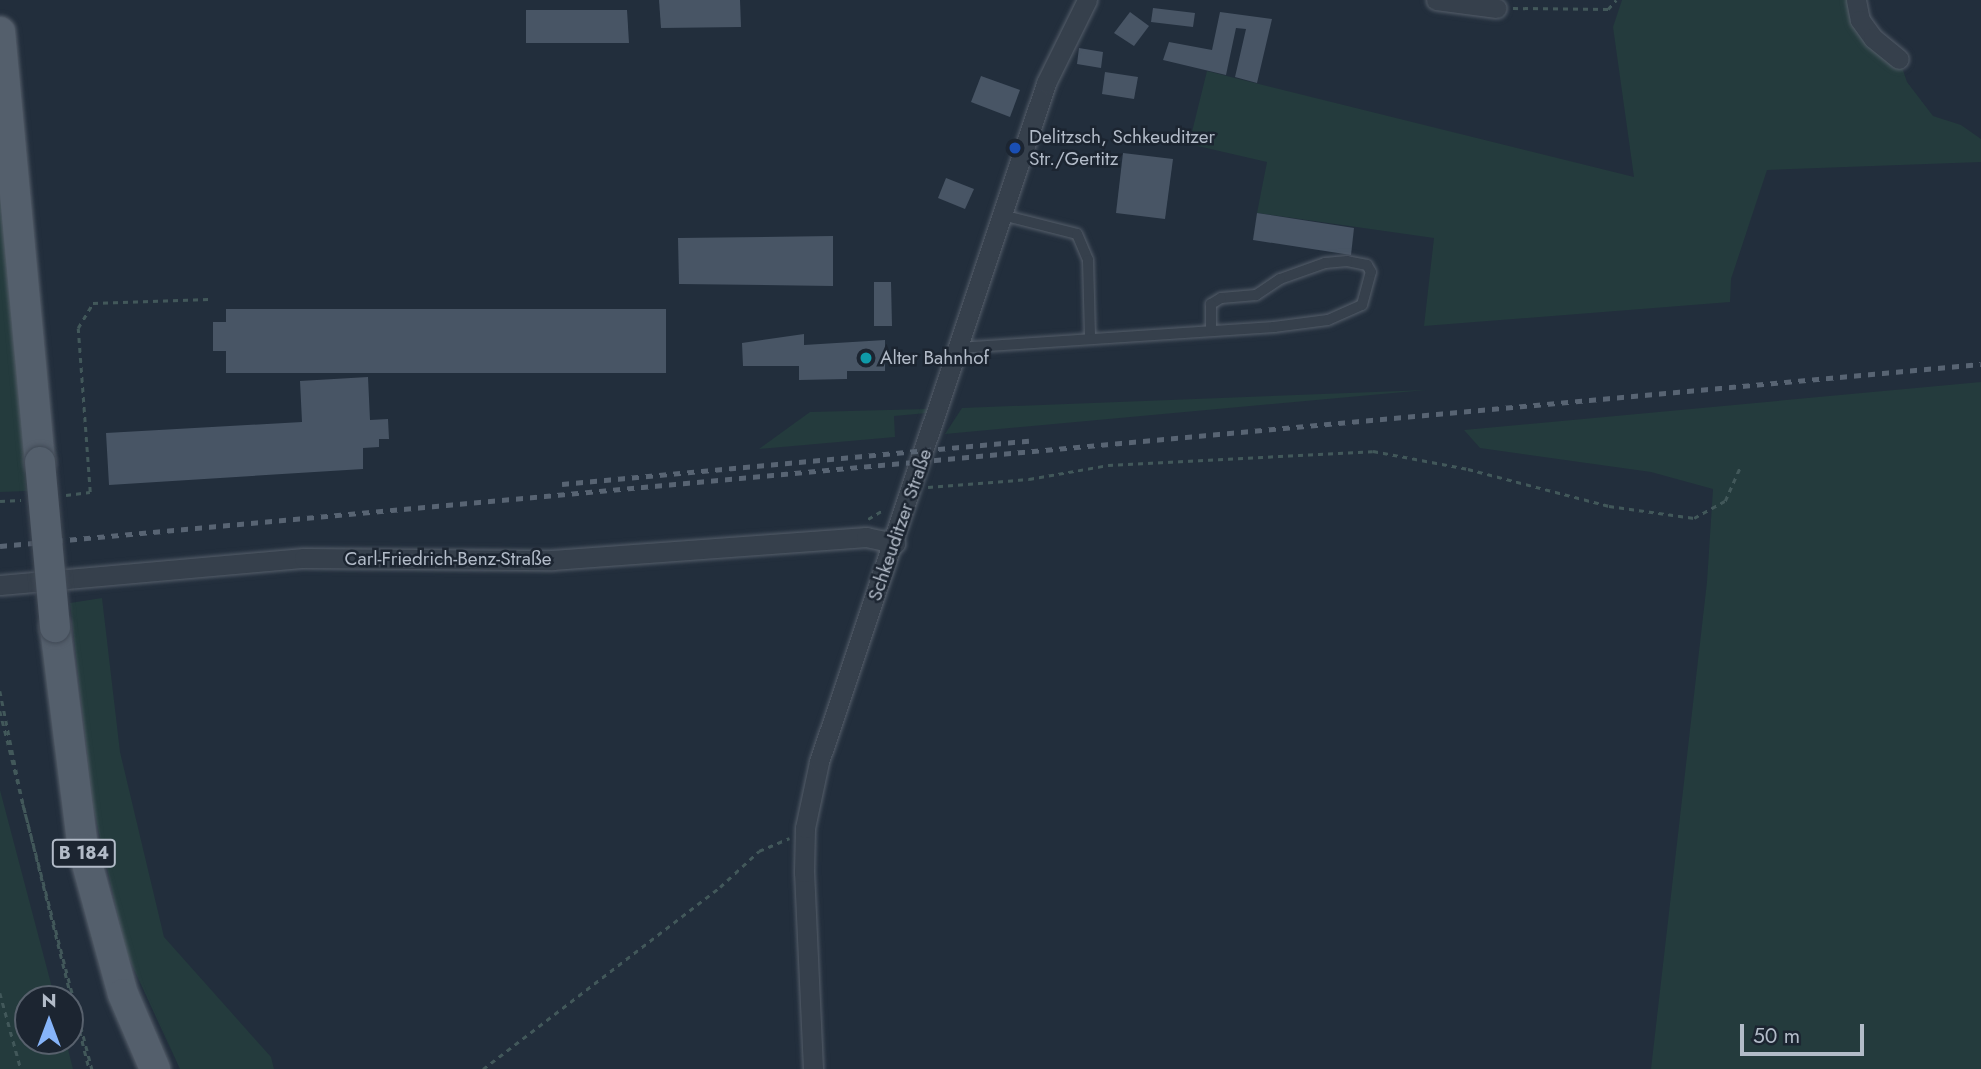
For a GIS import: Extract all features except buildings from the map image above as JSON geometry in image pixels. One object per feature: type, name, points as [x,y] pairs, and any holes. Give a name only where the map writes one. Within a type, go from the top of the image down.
[{"type":"main road","name":"B 184","points":[[0,32],[55,627],[83,849],[108,949],[155,1069]]},
{"type":"street","name":"Schkeuditzer Straße","points":[[813,1069],[805,834],[819,762],[895,544],[1057,55],[1087,0]]},
{"type":"street","points":[[1436,0],[1496,8]]},
{"type":"street","points":[[1856,0],[1860,20],[1873,38],[1899,59]]},
{"type":"street","name":"Carl-Friedrich-Benz-Straße","points":[[0,585],[304,558],[552,560],[866,537],[895,544]]},
{"type":"lane","points":[[1002,215],[1077,234],[1088,260],[1090,339]]},
{"type":"lane","points":[[958,348],[1211,330],[1338,318],[1362,304],[1370,272],[1367,265],[1347,261],[1325,263],[1280,279],[1256,295],[1221,298],[1211,304],[1211,330]]},
{"type":"path","points":[[1496,8],[1608,9],[1616,0]]},
{"type":"path","points":[[64,495],[90,492],[78,328],[93,303],[209,299]]},
{"type":"path","points":[[915,484],[930,488],[1029,479],[1108,465],[1373,452],[1456,466],[1609,506],[1694,518],[1725,501],[1740,467]]},
{"type":"path","points":[[0,501],[25,499]]},
{"type":"path","points":[[0,691],[23,804],[91,1069]]},
{"type":"path","points":[[0,711],[91,1069]]},
{"type":"path","points":[[483,1069],[720,887],[759,851],[805,834]]},
{"type":"path","points":[[0,993],[21,1069]]},
{"type":"green space","points":[[1622,0],[1854,0],[1899,59],[1907,82],[1933,116],[1961,125],[1981,139],[1981,162],[1767,170],[1731,279],[1730,302],[1424,326],[1434,238],[1257,213],[1267,162],[1189,144],[1207,71],[1634,177],[1613,27]]},
{"type":"green space","points":[[0,147],[28,491],[0,492]]},
{"type":"green space","points":[[1981,382],[1981,1069],[1651,1069],[1707,582],[1713,489],[1651,472],[1480,448],[1464,430]]},
{"type":"green space","points":[[1426,390],[945,434],[962,408]]},
{"type":"green space","points":[[927,409],[927,413],[894,416],[895,437],[759,449],[810,412]]},
{"type":"green space","points":[[102,598],[120,752],[164,937],[271,1057],[274,1069],[180,1069],[126,952],[93,806],[70,603]]},
{"type":"green space","points":[[0,790],[51,985],[14,985],[14,1055],[70,1055],[73,1069],[0,1069]]},
{"type":"railway","points":[[0,546],[1981,364]]},
{"type":"railway","points":[[562,484],[1029,441]]},
{"type":"place","name":"Delitzsch, Schkeuditzer Str./Gertitz","points":[[1015,148]]},
{"type":"place","name":"Alter Bahnhof","points":[[866,358]]}]
